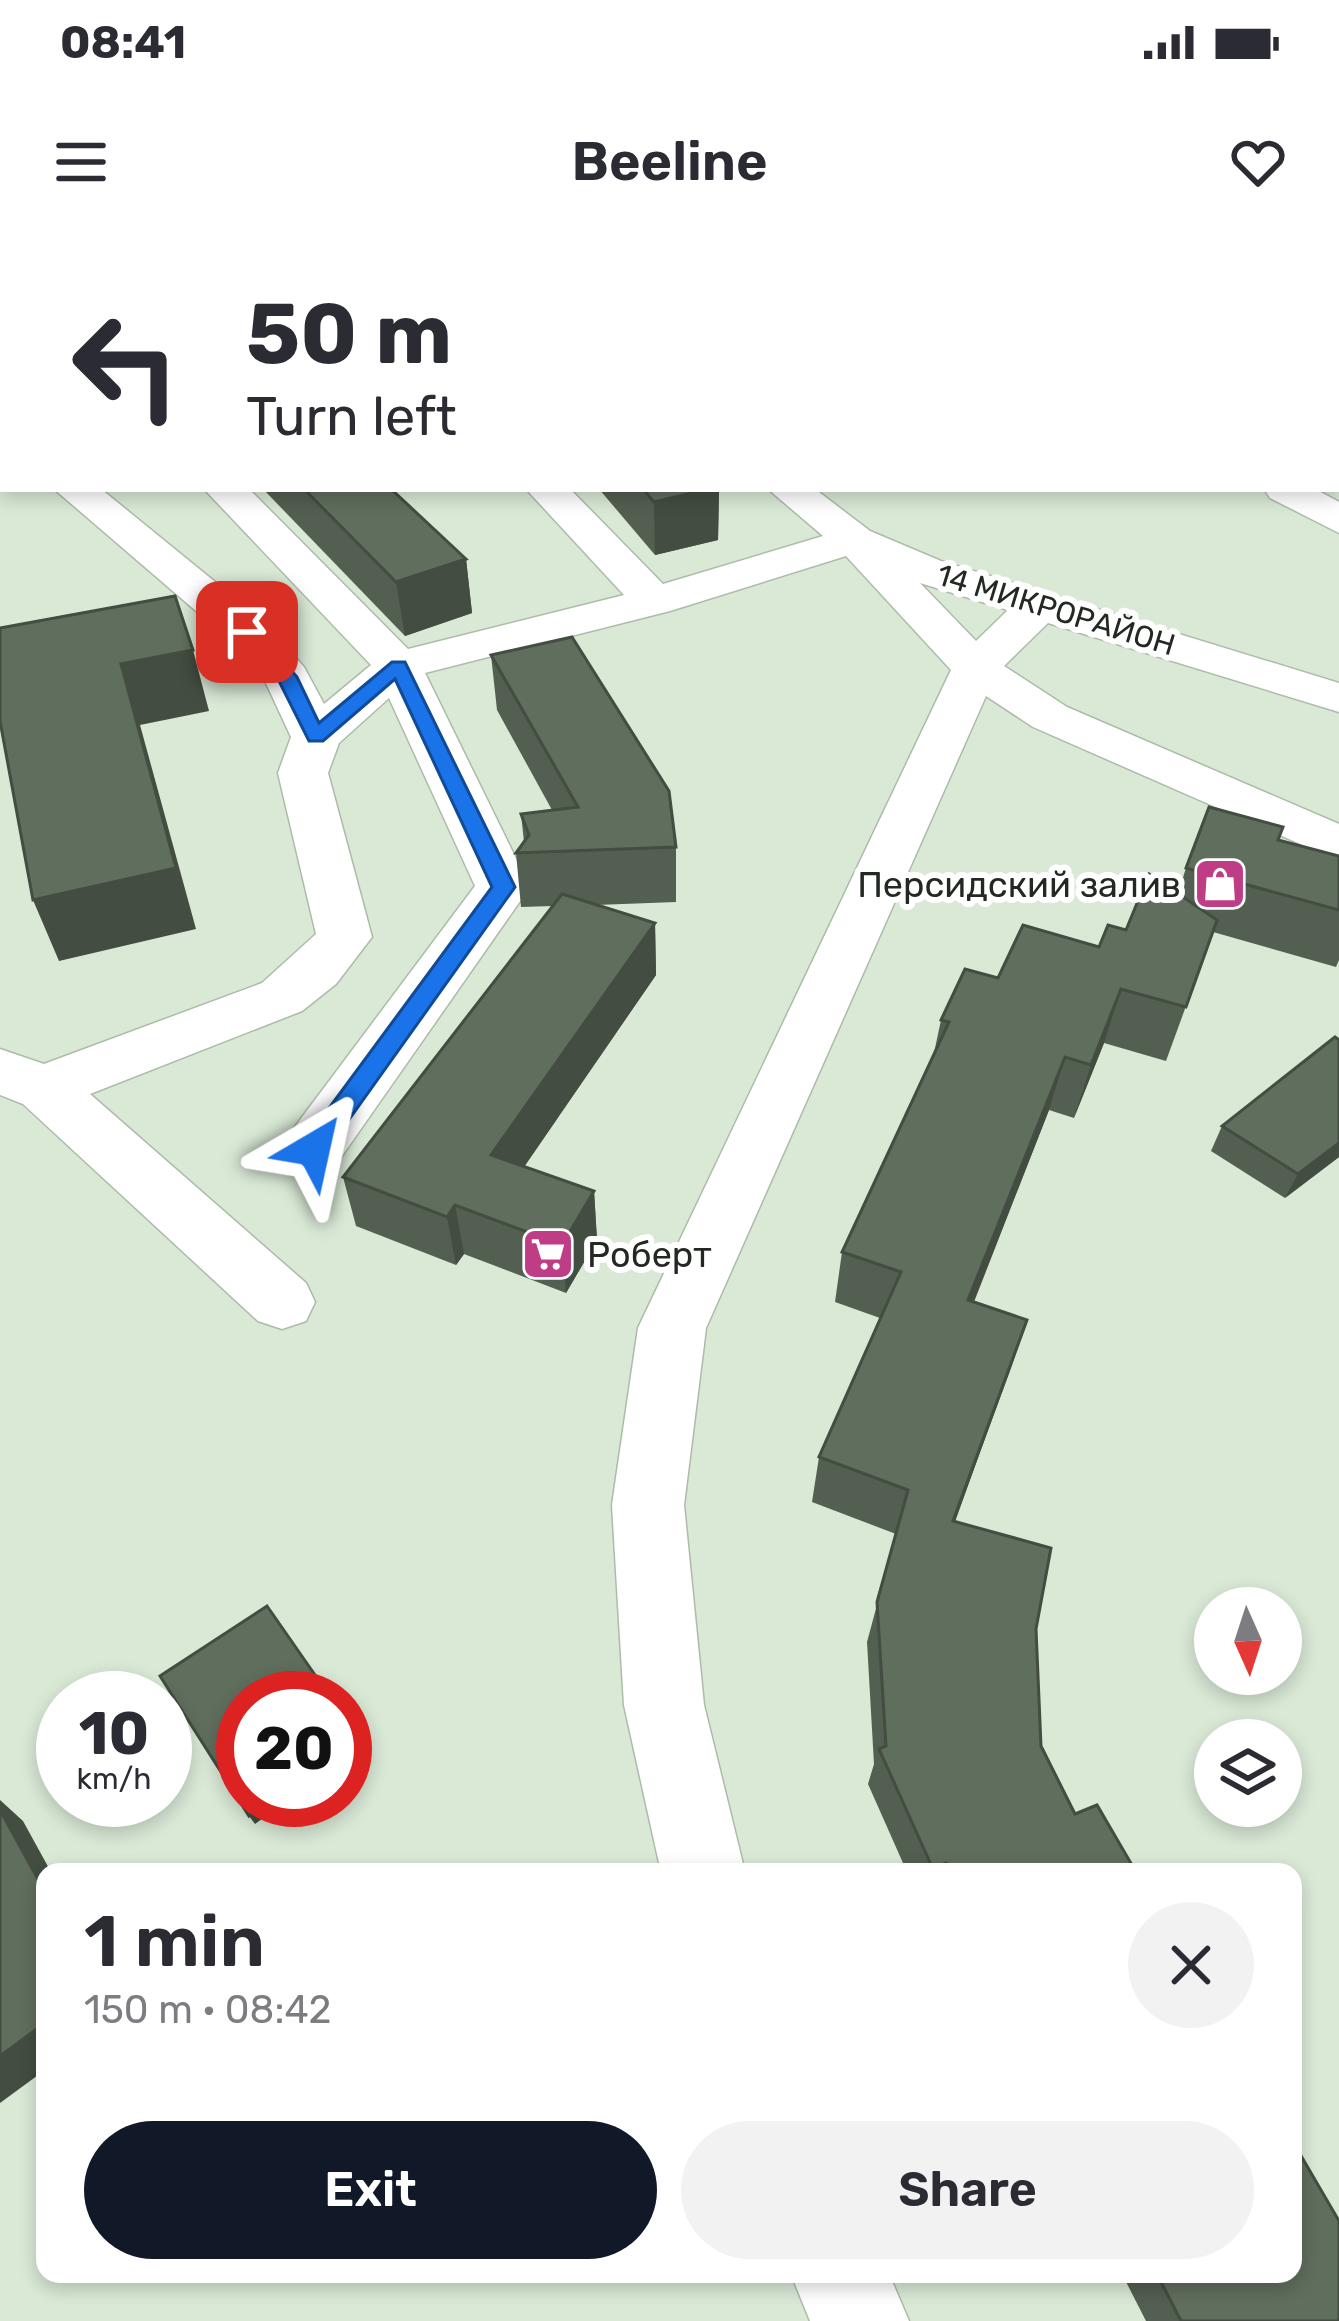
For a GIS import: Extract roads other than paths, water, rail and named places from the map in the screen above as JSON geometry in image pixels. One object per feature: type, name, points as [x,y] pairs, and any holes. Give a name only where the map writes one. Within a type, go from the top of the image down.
[{"type":"street","points":[[79,492],[247,632],[287,677],[316,737]]},
{"type":"street","points":[[228,492],[398,666],[503,887],[314,1149]]},
{"type":"street","points":[[550,492],[654,601]]},
{"type":"street","name":"14 МИКРОРАЙОН","points":[[794,492],[855,540],[925,570],[1339,698]]},
{"type":"street","points":[[1290,492],[1339,520]]},
{"type":"street","points":[[22,1080],[282,997],[316,970],[344,938],[303,773],[316,737],[398,666],[654,601],[855,540],[975,668],[1050,717],[1339,844]]},
{"type":"street","points":[[702,1863],[664,1705],[648,1505],[672,1328],[975,668],[1041,604]]},
{"type":"street","points":[[22,1080],[282,1302]]},
{"type":"street","points":[[843,2283],[860,2321]]},
{"type":"place","name":"Персидский залив","points":[[1220,884]]},
{"type":"place","name":"Роберт","points":[[548,1254]]}]
